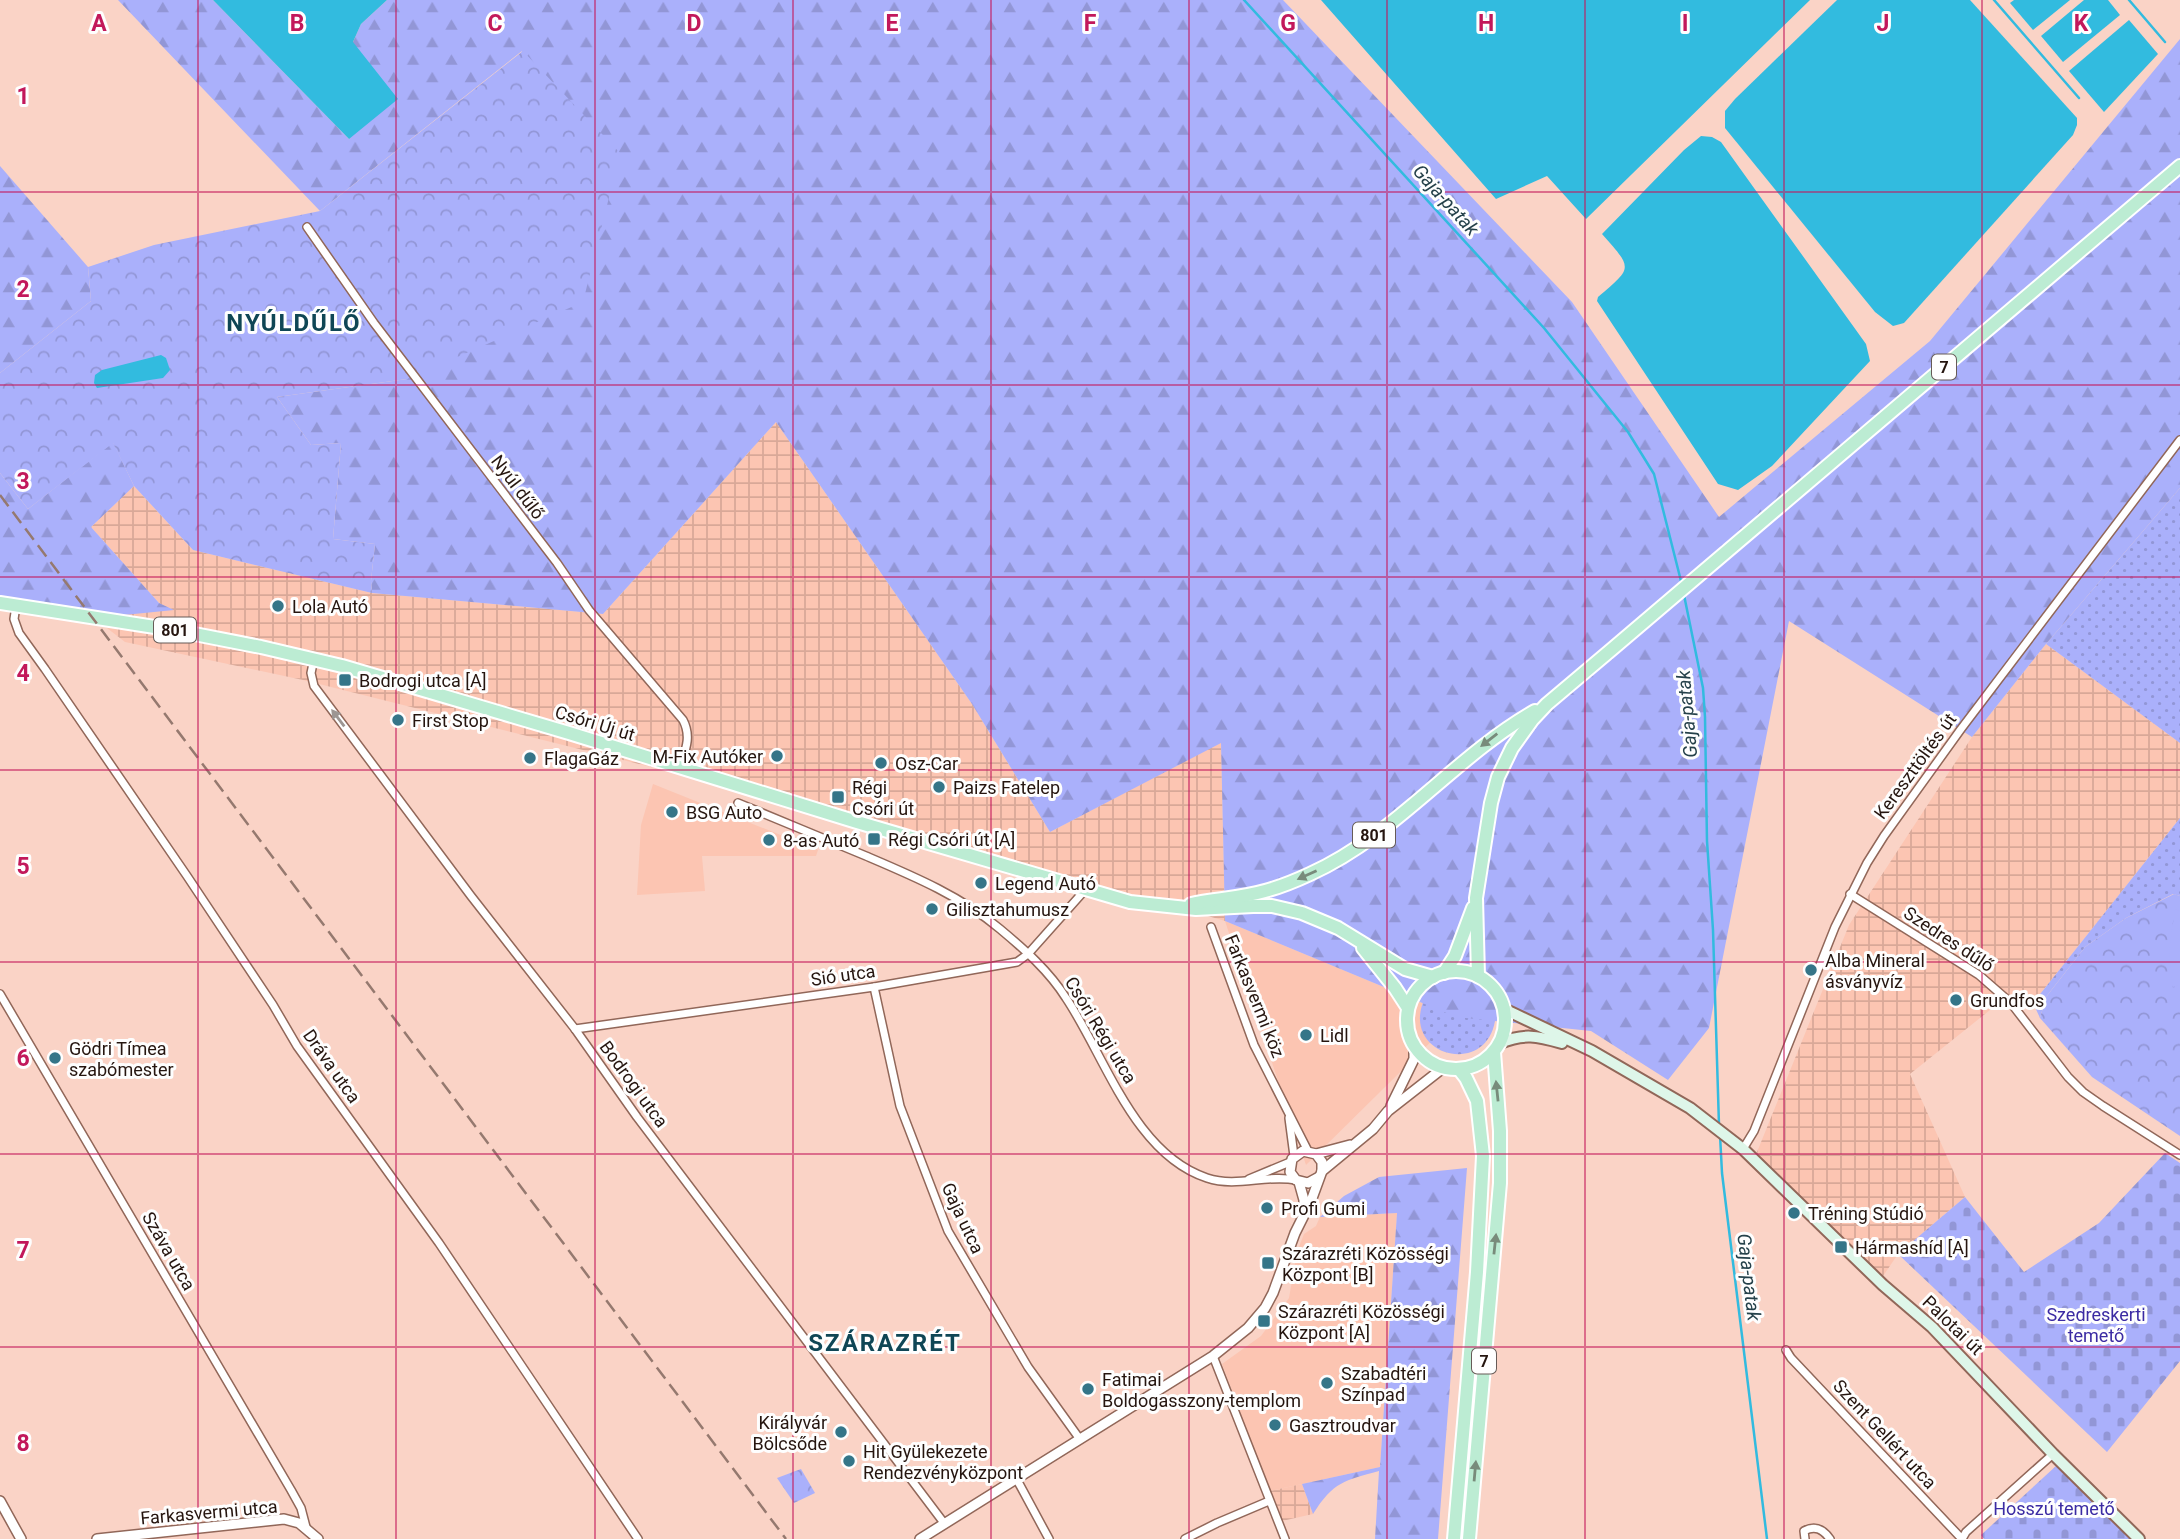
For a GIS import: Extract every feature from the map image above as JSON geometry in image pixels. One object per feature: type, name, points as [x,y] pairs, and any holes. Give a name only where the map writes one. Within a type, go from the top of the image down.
[{"type":"main road","name":"7","points":[[1478,976],[1476,898],[1491,803],[1498,777],[1520,734],[1547,704],[2180,166]]},
{"type":"main road","name":"Csóri Új út","points":[[0,603],[174,630],[314,659],[375,675],[1085,890],[1130,902],[1172,908]]},
{"type":"main road","name":"801","points":[[1172,908],[1265,891],[1338,860],[1381,829],[1492,738],[1547,704]]},
{"type":"main road","name":"7","points":[[1408,1008],[1417,991],[1439,975],[1455,956],[1476,898]]},
{"type":"main road","name":"801","points":[[1172,908],[1272,906],[1317,918],[1405,969],[1439,975]]},
{"type":"main road","name":"801","points":[[1359,942],[1408,1008]]},
{"type":"main road","points":[[1439,975],[1461,971],[1478,976],[1494,989],[1504,1009],[1592,1051]]},
{"type":"main road","points":[[1408,1008],[1408,1031],[1414,1046],[1428,1061],[1443,1068],[1459,1069],[1476,1065],[1497,1047],[1515,1037],[1540,1037],[1592,1051]]},
{"type":"main road","name":"7","points":[[1469,1539],[1501,1159],[1497,1047],[1505,1027],[1504,1009]]},
{"type":"main road","name":"Palotai út","points":[[1592,1051],[1696,1113],[1739,1146],[1883,1285],[1946,1340],[2053,1454],[2139,1539]]},
{"type":"main road","name":"7","points":[[1454,1539],[1477,1272],[1483,1161],[1477,1101],[1459,1069]]},
{"type":"street","name":"Nyúl dűlő","points":[[307,227],[374,323],[557,563],[589,610],[683,720],[688,730],[688,739],[680,767]]},
{"type":"street","name":"Kereszttöltés út","points":[[1739,1146],[1754,1131],[1835,927],[1850,894],[1884,836],[2180,440]]},
{"type":"street","name":"Dráva utca","points":[[16,606],[14,619],[19,634],[187,876],[273,1005],[297,1046],[439,1243],[638,1539]]},
{"type":"street","name":"Bodrogi utca","points":[[314,659],[311,673],[314,686],[471,896],[575,1029],[645,1128],[944,1523]]},
{"type":"street","name":"Csóri Régi utca","points":[[738,803],[935,886],[983,916],[1044,969],[1066,997],[1129,1108],[1167,1155],[1201,1175],[1223,1182],[1276,1178],[1297,1181]]},
{"type":"street","name":"Sió utca","points":[[575,1029],[874,987],[1017,962],[1028,954],[1085,890]]},
{"type":"street","name":"Szedres dűlő","points":[[1850,894],[1979,975],[2011,1003],[2068,1077],[2083,1092],[2180,1155]]},
{"type":"street","name":"Farkasvermi köz","points":[[1211,927],[1246,1026],[1289,1114],[1312,1152]]},
{"type":"street","name":"Gaja utca","points":[[874,987],[900,1106],[948,1231],[1027,1367],[1079,1438]]},
{"type":"street","name":"Száva utca","points":[[0,994],[291,1490],[301,1508],[306,1527]]},
{"type":"street","points":[[1388,1111],[1414,1059],[1414,1046]]},
{"type":"street","points":[[1297,1181],[1308,1183],[1321,1173],[1352,1144],[1373,1129],[1388,1111],[1443,1068]]},
{"type":"street","name":"Farkasvermi köz","points":[[1289,1114],[1292,1159]]},
{"type":"street","points":[[1241,1182],[1292,1159],[1298,1152],[1352,1144]]},
{"type":"street","points":[[920,1539],[1213,1356],[1248,1328],[1265,1308],[1273,1293],[1311,1201],[1322,1162],[1312,1152]]},
{"type":"street","points":[[1292,1159],[1290,1172],[1297,1181],[1304,1200],[1303,1215]]},
{"type":"street","name":"Szent Gellért utca","points":[[1786,1350],[1962,1539],[2053,1454]]},
{"type":"street","points":[[1213,1356],[1285,1539]]},
{"type":"street","points":[[1016,1478],[1049,1539]]},
{"type":"street","points":[[0,1500],[21,1539]]},
{"type":"street","points":[[1185,1539],[1269,1501]]},
{"type":"street","name":"Farkasvermi utca","points":[[97,1539],[284,1520],[299,1522],[306,1527]]},
{"type":"street","points":[[306,1527],[318,1539]]},
{"type":"street","points":[[1805,1539],[1804,1531],[1811,1527],[1819,1528],[1830,1539]]},
{"type":"shaded area","points":[[213,0],[387,0],[361,24],[353,42],[398,99],[349,139]]},
{"type":"shaded area","points":[[1321,0],[1810,0],[1586,219],[1547,176],[1496,199]]},
{"type":"shaded area","points":[[1837,0],[1970,0],[2077,118],[2073,135],[1904,323],[1893,326],[1875,312],[1725,128],[1725,111],[1735,99]]},
{"type":"shaded area","points":[[2014,0],[2070,0],[2033,30],[2010,3]]},
{"type":"shaded area","points":[[2084,0],[2108,0],[2120,15],[2063,62],[2041,36]]},
{"type":"shaded area","points":[[2129,20],[2158,54],[2104,112],[2069,71]]},
{"type":"shaded area","points":[[1701,136],[1712,137],[1721,142],[1866,344],[1870,361],[1772,466],[1738,490],[1718,484],[1597,301],[1623,273],[1625,267],[1624,261],[1602,234]]},
{"type":"shaded area","points":[[161,355],[166,358],[170,370],[163,378],[97,388],[94,383],[95,375],[102,370]]},
{"type":"shaded area","points":[[776,422],[972,704],[1050,832],[1221,742],[1225,921],[663,770],[303,680],[125,642],[94,618],[172,609],[159,603],[91,527],[134,486],[193,550],[372,593],[603,614]]},
{"type":"shaded area","points":[[2046,644],[2180,743],[2180,818],[2033,1003],[2000,1002],[1910,1074],[1965,1197],[1898,1254],[1877,1285],[1772,1183],[1757,1152],[1849,925],[1972,737]]},
{"type":"shaded area","points":[[653,784],[818,850],[816,856],[702,856],[705,891],[637,895],[641,825]]},
{"type":"shaded area","points":[[1225,921],[1456,1017],[1306,1165]]},
{"type":"shaded area","points":[[1397,1213],[1380,1467],[1270,1491],[1222,1364],[1261,1336],[1289,1298],[1297,1252],[1304,1234],[1316,1226],[1320,1217]]},
{"type":"shaded area","points":[[1302,1484],[1313,1514],[1282,1521],[1270,1491]]},
{"type":"green space","points":[[118,0],[213,0],[349,139],[353,42],[361,24],[387,0],[1283,0],[1572,302],[1719,517],[1930,341],[2180,39],[2180,488],[2046,644],[1972,737],[1789,621],[1709,1028],[1668,1080],[1591,1031],[1456,1017],[1225,921],[1221,743],[1050,832],[972,704],[776,422],[603,614],[372,593],[375,544],[333,539],[341,443],[311,445],[277,397],[407,379],[522,51],[320,211]]},
{"type":"green space","points":[[523,51],[620,153],[583,302],[407,379],[277,397],[311,445],[341,443],[333,539],[375,544],[372,593],[193,550],[134,486],[113,443],[28,509],[0,473],[0,373],[91,301],[88,267],[154,245],[320,211]]},
{"type":"green space","points":[[0,166],[88,267],[91,301],[0,373]]},
{"type":"green space","points":[[113,442],[134,486],[91,527],[159,603],[174,610],[94,618],[0,603],[0,473],[28,509]]},
{"type":"green space","points":[[2180,488],[2180,743],[2046,644]]},
{"type":"green space","points":[[2180,818],[2180,896],[2173,894],[2126,918],[2085,947],[2046,997],[2040,1018],[2033,1003]]},
{"type":"green space","points":[[2174,894],[2180,896],[2180,1136],[2092,1077],[2040,1018],[2046,997],[2085,947],[2126,918]]},
{"type":"green space","points":[[2175,909],[2180,911],[2180,985],[2173,987],[2169,950]]},
{"type":"green space","points":[[1427,994],[1496,1013],[1490,1035],[1479,1048],[1463,1054],[1447,1053],[1433,1045],[1423,1033],[1420,1015]]},
{"type":"green space","name":"Szedreskerti temető","points":[[2165,1153],[2180,1163],[2180,1361],[2107,1452],[1898,1254],[1965,1197],[2024,1272],[2099,1223]]},
{"type":"green space","points":[[1467,1168],[1438,1539],[1375,1539],[1379,1471],[1341,1484],[1327,1495],[1313,1514],[1302,1484],[1380,1467],[1397,1213],[1320,1217],[1344,1196],[1379,1177]]},
{"type":"green space","name":"Hosszú temető","points":[[2056,1466],[2130,1539],[1984,1539],[1981,1535]]},
{"type":"green space","points":[[801,1469],[815,1493],[794,1503],[777,1478]]},
{"type":"waterway","name":"Gaja-patak","points":[[1244,0],[1544,328],[1628,432],[1654,474],[1682,585]]},
{"type":"waterway","points":[[1994,0],[2079,98]]},
{"type":"waterway","points":[[2129,0],[2165,42]]},
{"type":"waterway","name":"Gaja-patak","points":[[1684,595],[1703,688],[1705,717],[1707,841],[1713,930],[1719,1125]]},
{"type":"waterway","name":"Gaja-patak","points":[[1720,1135],[1722,1173],[1767,1539]]},
{"type":"railway","points":[[0,495],[786,1539]]},
{"type":"place","name":"Lola Autó","points":[[278,606]]},
{"type":"place","name":"Bodrogi utca [A]","points":[[345,680]]},
{"type":"place","name":"First Stop","points":[[398,720]]},
{"type":"place","name":"M-Fix Autóker","points":[[777,756]]},
{"type":"place","name":"FlagaGáz","points":[[530,758]]},
{"type":"place","name":"Osz-Car","points":[[881,763]]},
{"type":"place","name":"Paizs Fatelep","points":[[939,787]]},
{"type":"place","name":"Régi Csóri út","points":[[838,797]]},
{"type":"place","name":"BSG Auto","points":[[672,812]]},
{"type":"place","name":"Régi Csóri út [A]","points":[[874,839]]},
{"type":"place","name":"8-as Autó","points":[[769,840]]},
{"type":"place","name":"Legend Autó","points":[[981,883]]},
{"type":"place","name":"Gilisztahumusz","points":[[932,909]]},
{"type":"place","name":"Alba Mineral ásványvíz","points":[[1811,970]]},
{"type":"place","name":"Grundfos","points":[[1956,1000]]},
{"type":"place","name":"Lidl","points":[[1306,1035]]},
{"type":"place","name":"Gödri Tímea szabómester","points":[[55,1058]]},
{"type":"place","name":"Profi Gumi","points":[[1267,1208]]},
{"type":"place","name":"Tréning Stúdió","points":[[1794,1213]]},
{"type":"place","name":"Hármashíd [A]","points":[[1841,1247]]},
{"type":"place","name":"Szárazréti Közösségi Központ [B]","points":[[1268,1263]]},
{"type":"place","name":"Szárazréti Közösségi Központ [A]","points":[[1264,1321]]},
{"type":"place","name":"Szabadtéri Színpad","points":[[1327,1383]]},
{"type":"place","name":"Fatimai Boldogasszony-templom","points":[[1088,1389]]},
{"type":"place","name":"Gasztroudvar","points":[[1275,1425]]},
{"type":"place","name":"Királyvár Bölcsőde","points":[[841,1432]]},
{"type":"place","name":"Hit Gyülekezete Rendezvényközpont","points":[[849,1461]]},
{"type":"district","name":"NYÚLDŰLŐ","points":[[294,323]]},
{"type":"district","name":"SZÁRAZRÉT","points":[[885,1343]]}]
